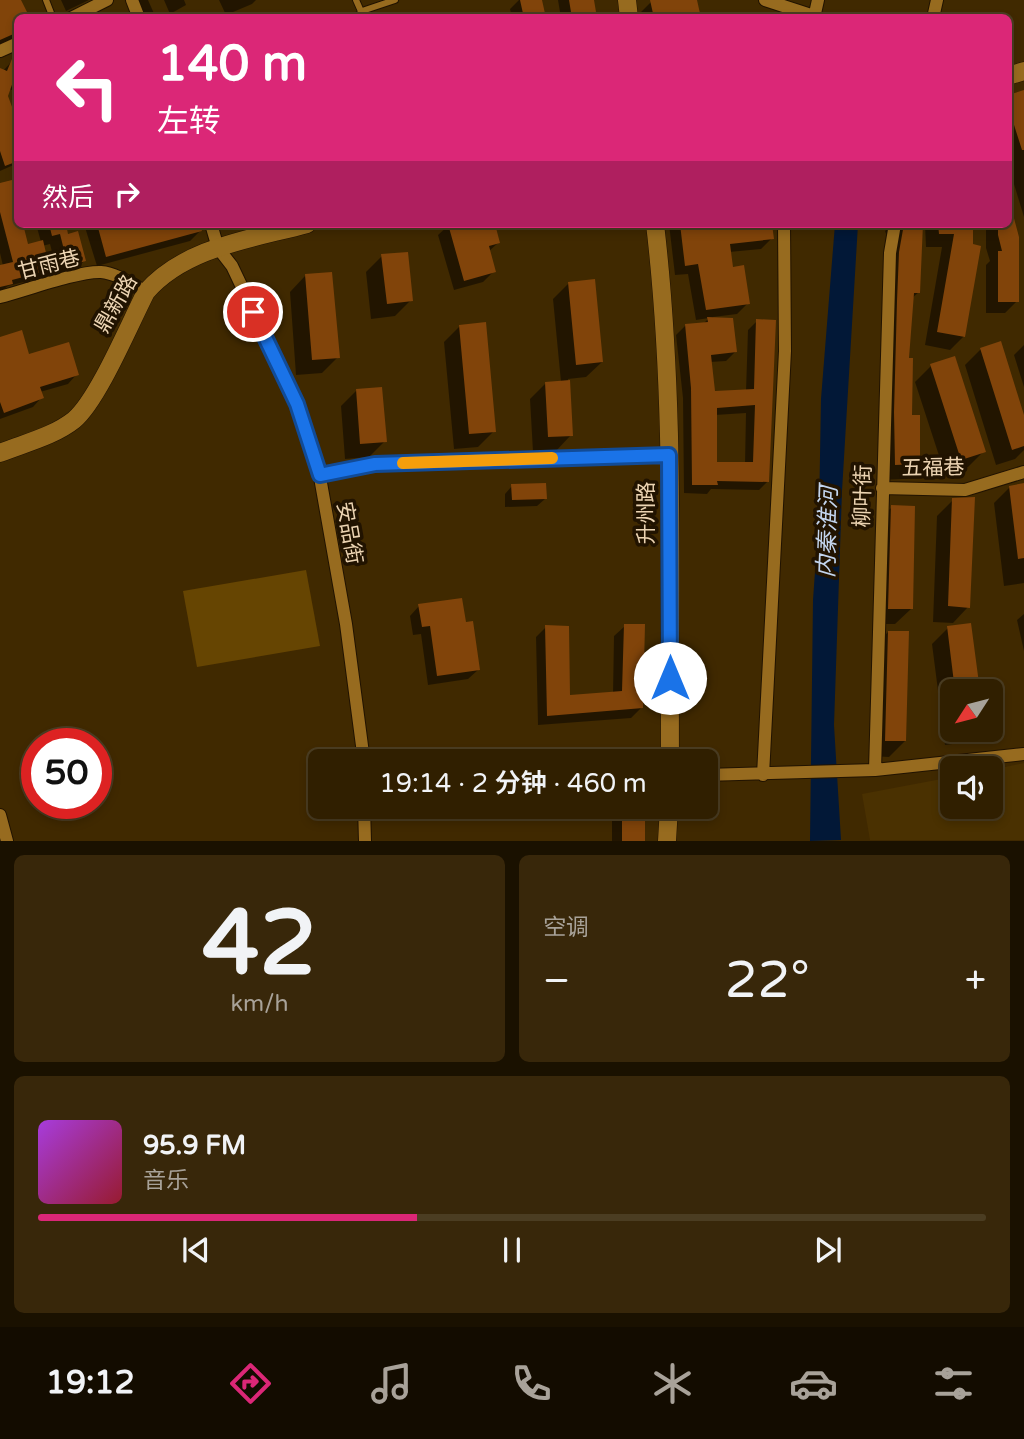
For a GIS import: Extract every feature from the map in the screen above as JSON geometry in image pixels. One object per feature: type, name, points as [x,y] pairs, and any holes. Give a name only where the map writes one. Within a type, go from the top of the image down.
[{"type":"main road","name":"鼎新路","points":[[0,453],[55,432],[75,419],[90,402],[146,292],[158,279],[178,265],[218,248],[292,228]]},
{"type":"main road","name":"升州路","points":[[655,228],[664,303],[669,455],[670,749]]},
{"type":"main road","points":[[667,841],[668,819]]},
{"type":"street","points":[[79,14],[107,0]]},
{"type":"street","points":[[765,0],[805,14]]},
{"type":"street","name":"安品街","points":[[212,228],[218,248],[232,266],[297,404],[320,475],[346,624],[362,749]]},
{"type":"street","points":[[763,775],[785,351],[784,228]]},
{"type":"street","name":"柳叶街","points":[[869,770],[891,253],[894,228]]},
{"type":"street","name":"甘雨巷","points":[[0,297],[102,272],[146,292]]},
{"type":"street","points":[[320,475],[375,464],[669,455]]},
{"type":"street","name":"五福巷","points":[[882,488],[965,489],[1024,472]]},
{"type":"street","points":[[718,775],[869,770],[1024,754]]},
{"type":"street","points":[[0,815],[7,841]]},
{"type":"street","points":[[364,819],[365,841]]},
{"type":"lane","points":[[365,14],[395,0]]},
{"type":"shaded area","points":[[306,570],[320,646],[197,667],[183,591]]},
{"type":"shaded area","points":[[1024,763],[1024,840],[870,840],[862,794],[940,779],[940,819],[1003,819],[1003,767]]},
{"type":"water","name":"内秦淮河","points":[[835,228],[858,228],[842,491],[834,725],[841,840],[810,841],[813,600],[819,514],[821,399]]},
{"type":"building","points":[[0,0],[21,0],[28,14],[14,14],[14,34],[0,40]]},
{"type":"building","points":[[520,0],[542,0],[545,14],[523,14]]},
{"type":"building","points":[[569,0],[594,0],[596,14],[571,14]]},
{"type":"building","points":[[650,0],[697,0],[700,14],[653,14]]},
{"type":"building","points":[[14,54],[14,79],[8,96],[14,112],[14,163],[5,166],[0,151],[0,68],[7,71]]},
{"type":"building","points":[[1024,90],[1024,150],[1012,119],[1012,94]]},
{"type":"building","points":[[12,180],[14,228],[24,228],[28,244],[43,240],[50,270],[12,280],[13,284],[0,287],[0,265],[13,262],[0,212],[0,183]]},
{"type":"building","points":[[1012,211],[1019,237],[1019,302],[998,302],[998,251],[1002,251],[998,228],[1012,228]]},
{"type":"building","points":[[50,228],[67,228],[68,234],[78,231],[86,261],[68,266],[60,234],[52,236]]},
{"type":"building","points":[[98,228],[201,228],[202,231],[106,257]]},
{"type":"building","points":[[449,228],[496,228],[500,243],[489,246],[496,272],[464,281]]},
{"type":"building","points":[[680,228],[773,228],[774,239],[730,244],[733,267],[744,265],[750,304],[706,310],[698,264],[685,266]]},
{"type":"building","points":[[903,228],[923,228],[920,293],[914,293],[909,358],[913,358],[912,415],[920,415],[920,464],[895,465],[894,412],[899,252]]},
{"type":"building","points":[[938,228],[973,228],[973,244],[981,246],[965,337],[937,332],[954,234],[939,234]]},
{"type":"building","points":[[408,252],[413,301],[387,304],[381,254]]},
{"type":"building","points":[[332,272],[340,358],[312,360],[305,274]]},
{"type":"building","points":[[595,279],[603,362],[576,365],[568,282]]},
{"type":"building","points":[[707,317],[733,318],[737,352],[711,355],[715,391],[754,389],[756,319],[776,320],[769,482],[717,481],[718,485],[692,485],[691,388],[685,324],[708,322]],"holes":[[[755,405],[753,462],[717,462],[717,408]]]},
{"type":"building","points":[[486,322],[496,432],[469,434],[459,325]]},
{"type":"building","points":[[22,330],[29,354],[69,342],[79,375],[40,387],[44,398],[4,413],[0,402],[0,337]]},
{"type":"building","points":[[1001,341],[1024,415],[1024,446],[1012,450],[980,348]]},
{"type":"building","points":[[955,356],[986,452],[961,460],[930,364]]},
{"type":"building","points":[[570,380],[573,436],[548,437],[545,382]]},
{"type":"building","points":[[382,387],[387,442],[360,444],[356,389]]},
{"type":"building","points":[[546,483],[547,499],[512,500],[511,484]]},
{"type":"building","points":[[1024,483],[1024,558],[1018,559],[1009,486]]},
{"type":"building","points":[[975,497],[970,608],[948,606],[952,498]]},
{"type":"building","points":[[891,505],[915,506],[913,609],[888,609]]},
{"type":"building","points":[[462,598],[466,622],[473,621],[480,670],[437,676],[430,626],[422,627],[418,604]]},
{"type":"building","points":[[971,623],[978,679],[954,679],[947,626]]},
{"type":"building","points":[[624,624],[645,624],[643,708],[547,716],[545,625],[569,626],[570,695],[622,691]]},
{"type":"building","points":[[888,631],[909,631],[906,741],[885,741]]},
{"type":"building","points":[[622,819],[645,819],[645,841],[622,841]]},
{"type":"slow traffic","points":[[403,463],[552,458]]},
{"type":"route","points":[[253,312],[297,404],[320,475],[375,464],[669,455],[670,678]]}]
